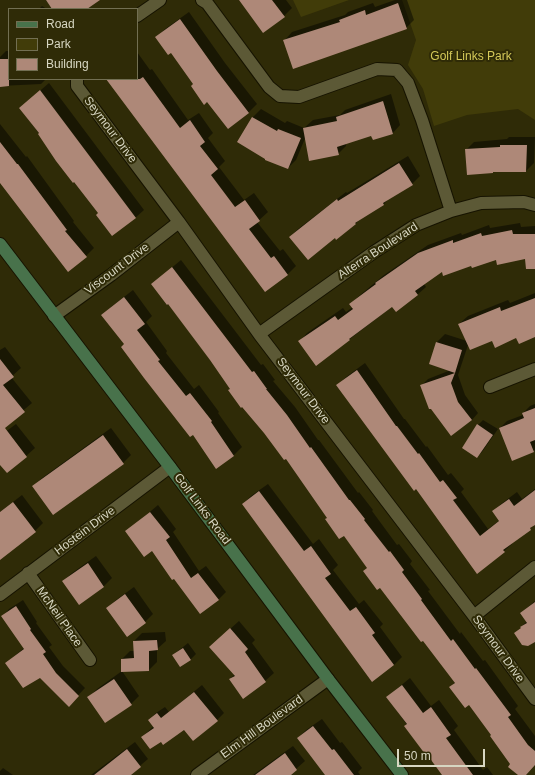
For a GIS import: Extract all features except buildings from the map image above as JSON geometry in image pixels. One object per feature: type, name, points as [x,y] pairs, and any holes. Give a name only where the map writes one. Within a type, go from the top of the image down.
[{"type":"main road","name":"Golf Links Road","points":[[0,244],[402,775]]},
{"type":"street","points":[[138,15],[160,0]]},
{"type":"street","points":[[202,0],[207,3],[269,88],[280,96],[300,97],[377,69],[397,70],[408,83],[422,120],[451,211]]},
{"type":"street","name":"Seymour Drive","points":[[77,80],[77,86],[179,222],[259,334],[474,616],[535,699]]},
{"type":"street","name":"Alterra Boulevard","points":[[259,334],[374,252],[416,225],[451,211],[481,204],[524,202],[535,205]]},
{"type":"street","name":"Viscount Drive","points":[[54,316],[111,275],[179,222]]},
{"type":"street","points":[[490,387],[535,369]]},
{"type":"street","name":"Hostein Drive","points":[[0,594],[170,467]]},
{"type":"street","points":[[474,616],[535,567]]},
{"type":"street","name":"McNeil Place","points":[[28,573],[90,660]]},
{"type":"street","name":"Elm Hill Boulevard","points":[[197,775],[328,679]]},
{"type":"green space","points":[[293,0],[349,0],[301,17]]},
{"type":"green space","name":"Golf Links Park","points":[[402,0],[535,0],[535,120],[518,109],[467,115],[434,126],[423,89],[408,65],[416,40]]}]
